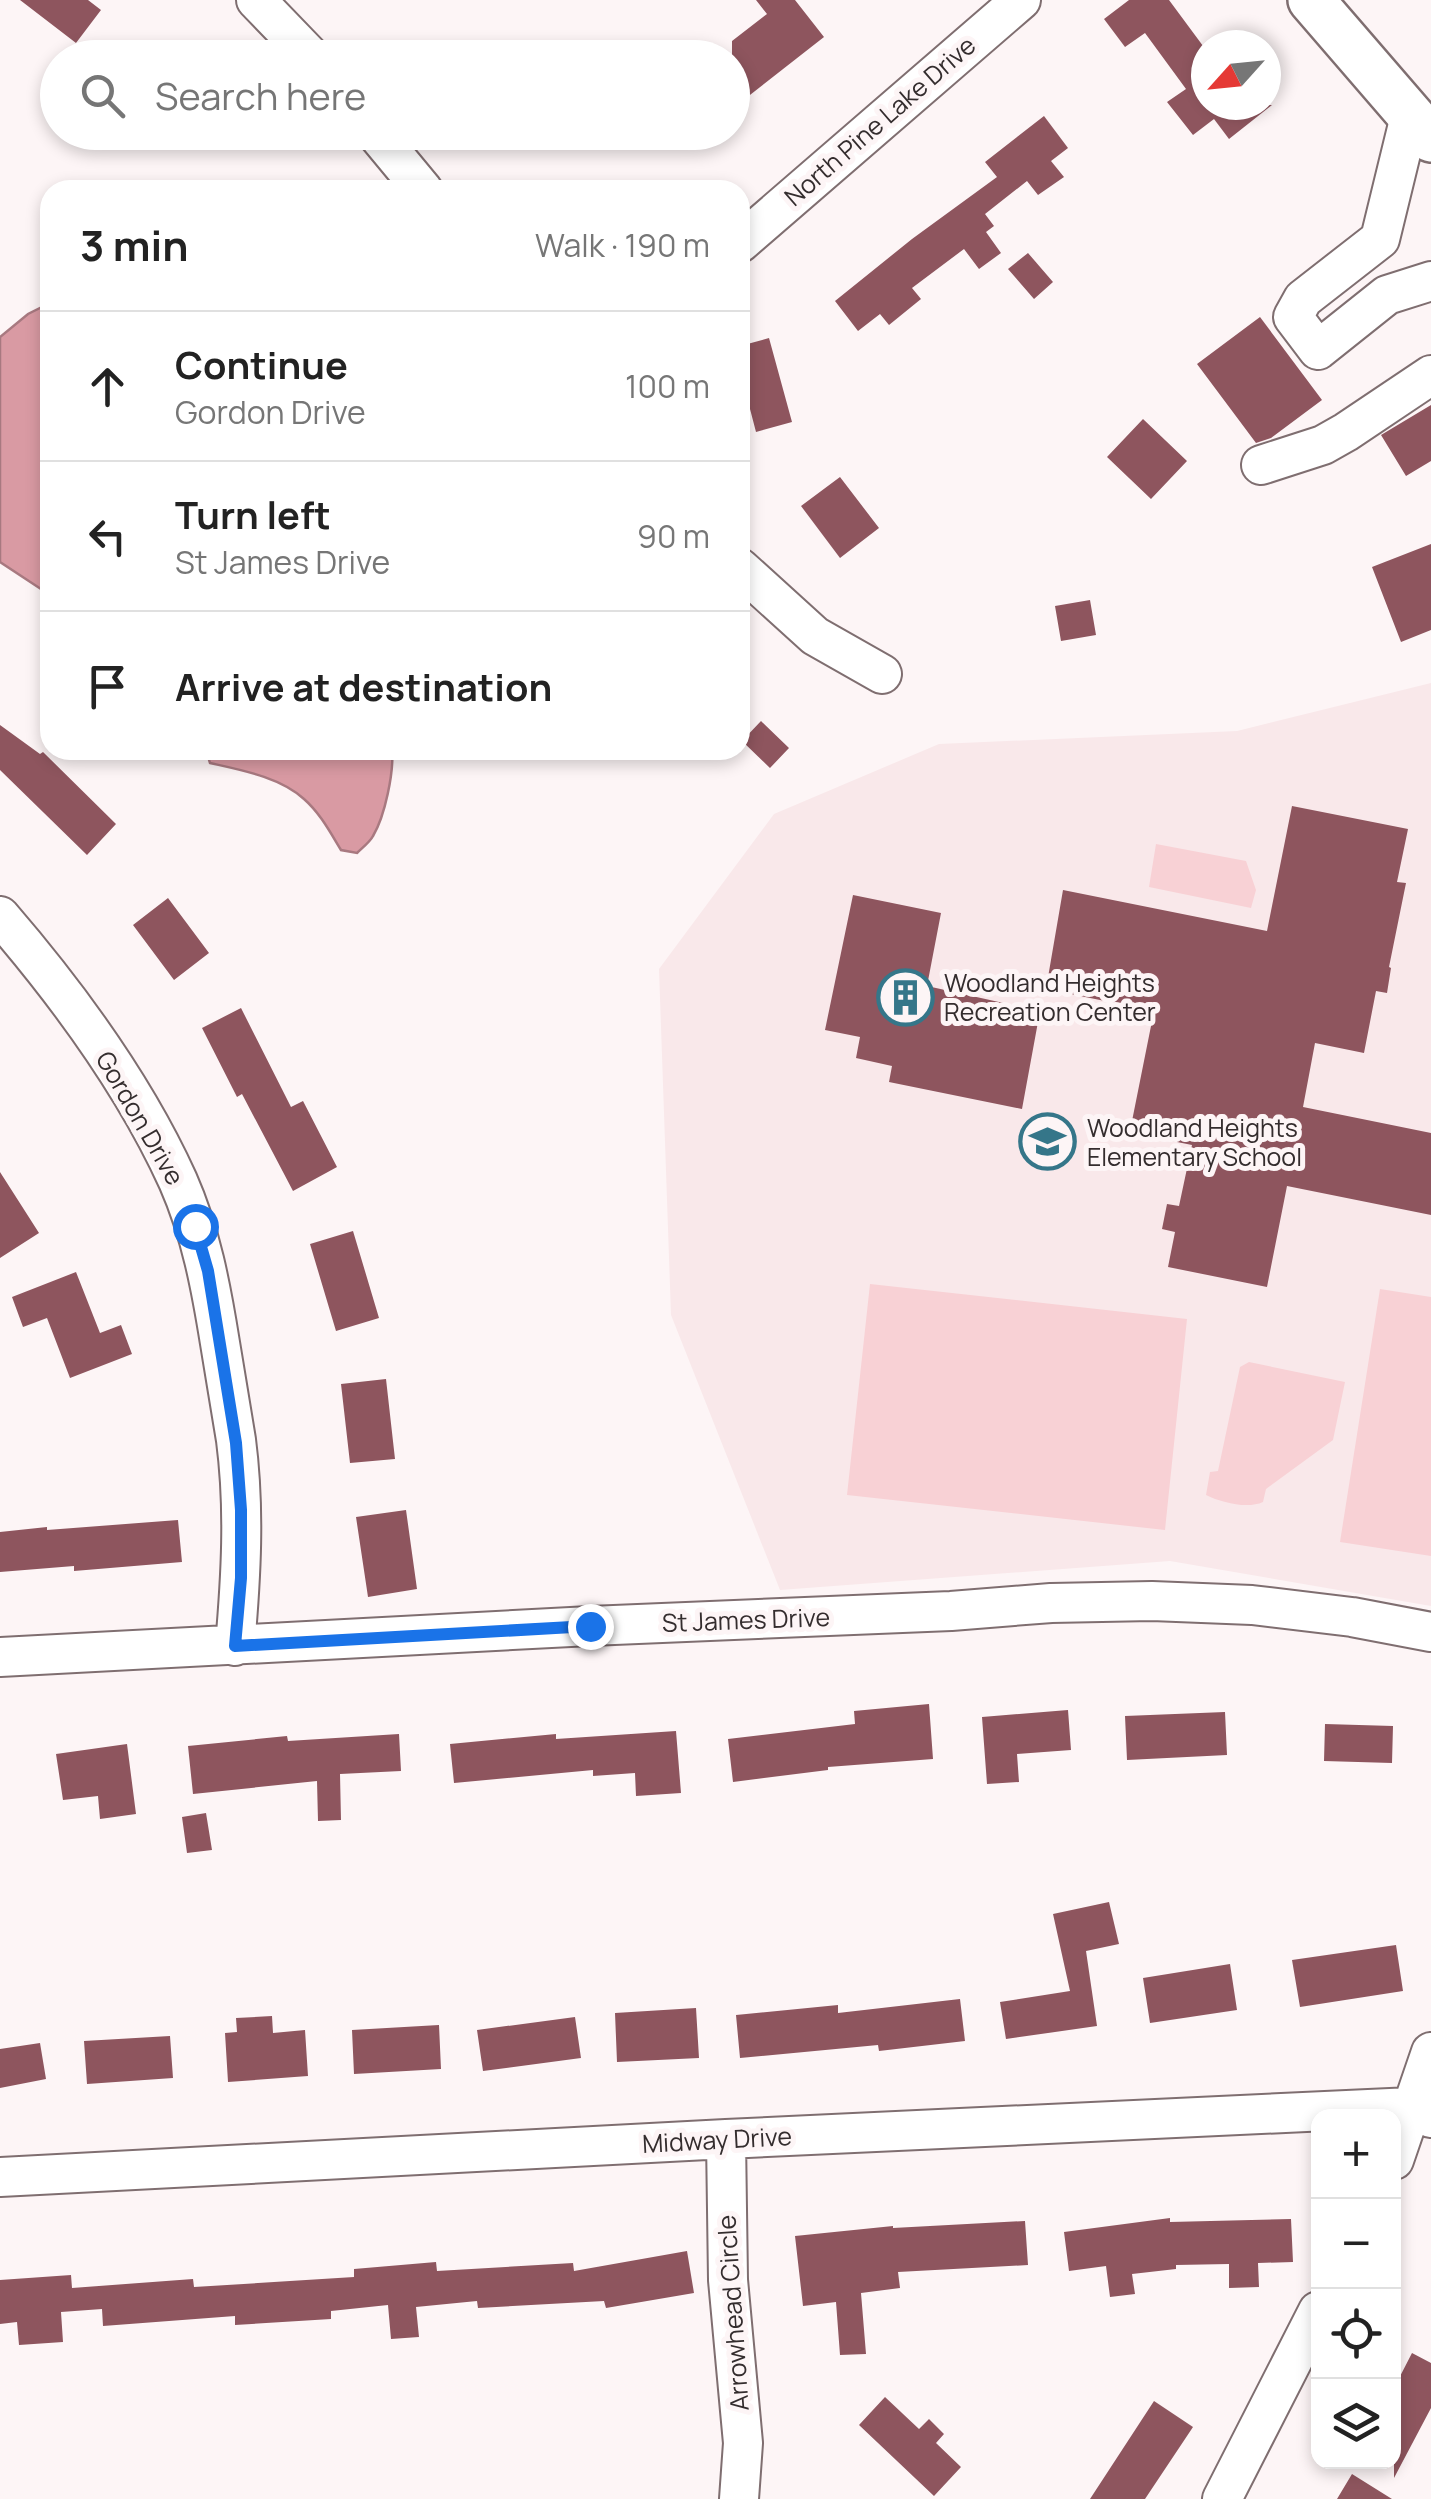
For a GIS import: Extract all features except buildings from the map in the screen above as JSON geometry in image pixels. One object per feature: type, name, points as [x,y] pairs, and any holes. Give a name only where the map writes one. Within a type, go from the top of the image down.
[{"type":"main road","points":[[1310,0],[1421,127]]},
{"type":"street","points":[[256,0],[295,40]]},
{"type":"street","name":"North Pine Lake Drive","points":[[750,234],[1021,0]]},
{"type":"street","points":[[1421,127],[1380,238],[1303,299],[1293,317],[1318,350],[1388,295],[1431,281]]},
{"type":"street","points":[[390,150],[415,180]]},
{"type":"street","points":[[1260,465],[1322,445],[1431,375]]},
{"type":"street","points":[[750,577],[815,636],[882,674]]},
{"type":"street","name":"Gordon Drive","points":[[0,916],[78,1013],[120,1076],[179,1183],[195,1226],[208,1271],[236,1443],[241,1578],[235,1646]]},
{"type":"street","name":"St James Drive","points":[[0,1657],[1152,1601],[1252,1605],[1352,1617],[1431,1632]]},
{"type":"street","points":[[1401,2148],[1421,2113],[1431,2052]]},
{"type":"street","name":"Midway Drive","points":[[0,2177],[726,2139],[1421,2113]]},
{"type":"street","name":"Arrowhead Circle","points":[[726,2139],[728,2280],[744,2443],[745,2495]]},
{"type":"street","points":[[1222,2499],[1311,2325]]},
{"type":"shaded area","points":[[40,308],[40,588],[0,562],[0,337]]},
{"type":"shaded area","name":"Woodland Heights Elementary School","points":[[1431,683],[1431,1606],[1170,1561],[780,1590],[671,1315],[659,969],[774,814],[939,744],[1237,731]]},
{"type":"shaded area","points":[[209,760],[392,760],[392,770],[377,827],[357,853],[341,850],[315,810],[294,791],[260,775]]},
{"type":"shaded area","points":[[1156,844],[1246,861],[1256,890],[1251,908],[1149,887]]},
{"type":"shaded area","points":[[870,1284],[1187,1319],[1165,1530],[847,1495]]},
{"type":"shaded area","points":[[1380,1289],[1431,1297],[1431,1556],[1340,1542]]},
{"type":"shaded area","points":[[1249,1362],[1345,1382],[1333,1440],[1266,1489],[1263,1502],[1243,1505],[1206,1495],[1210,1472],[1218,1471],[1240,1367]]},
{"type":"place","name":"Woodland Heights Recreation Center","points":[[905,997]]},
{"type":"place","name":"Woodland Heights Elementary School","points":[[1048,1142]]},
{"type":"route","points":[[195,1226],[208,1271],[236,1443],[241,1578],[235,1646],[590,1626]]}]
